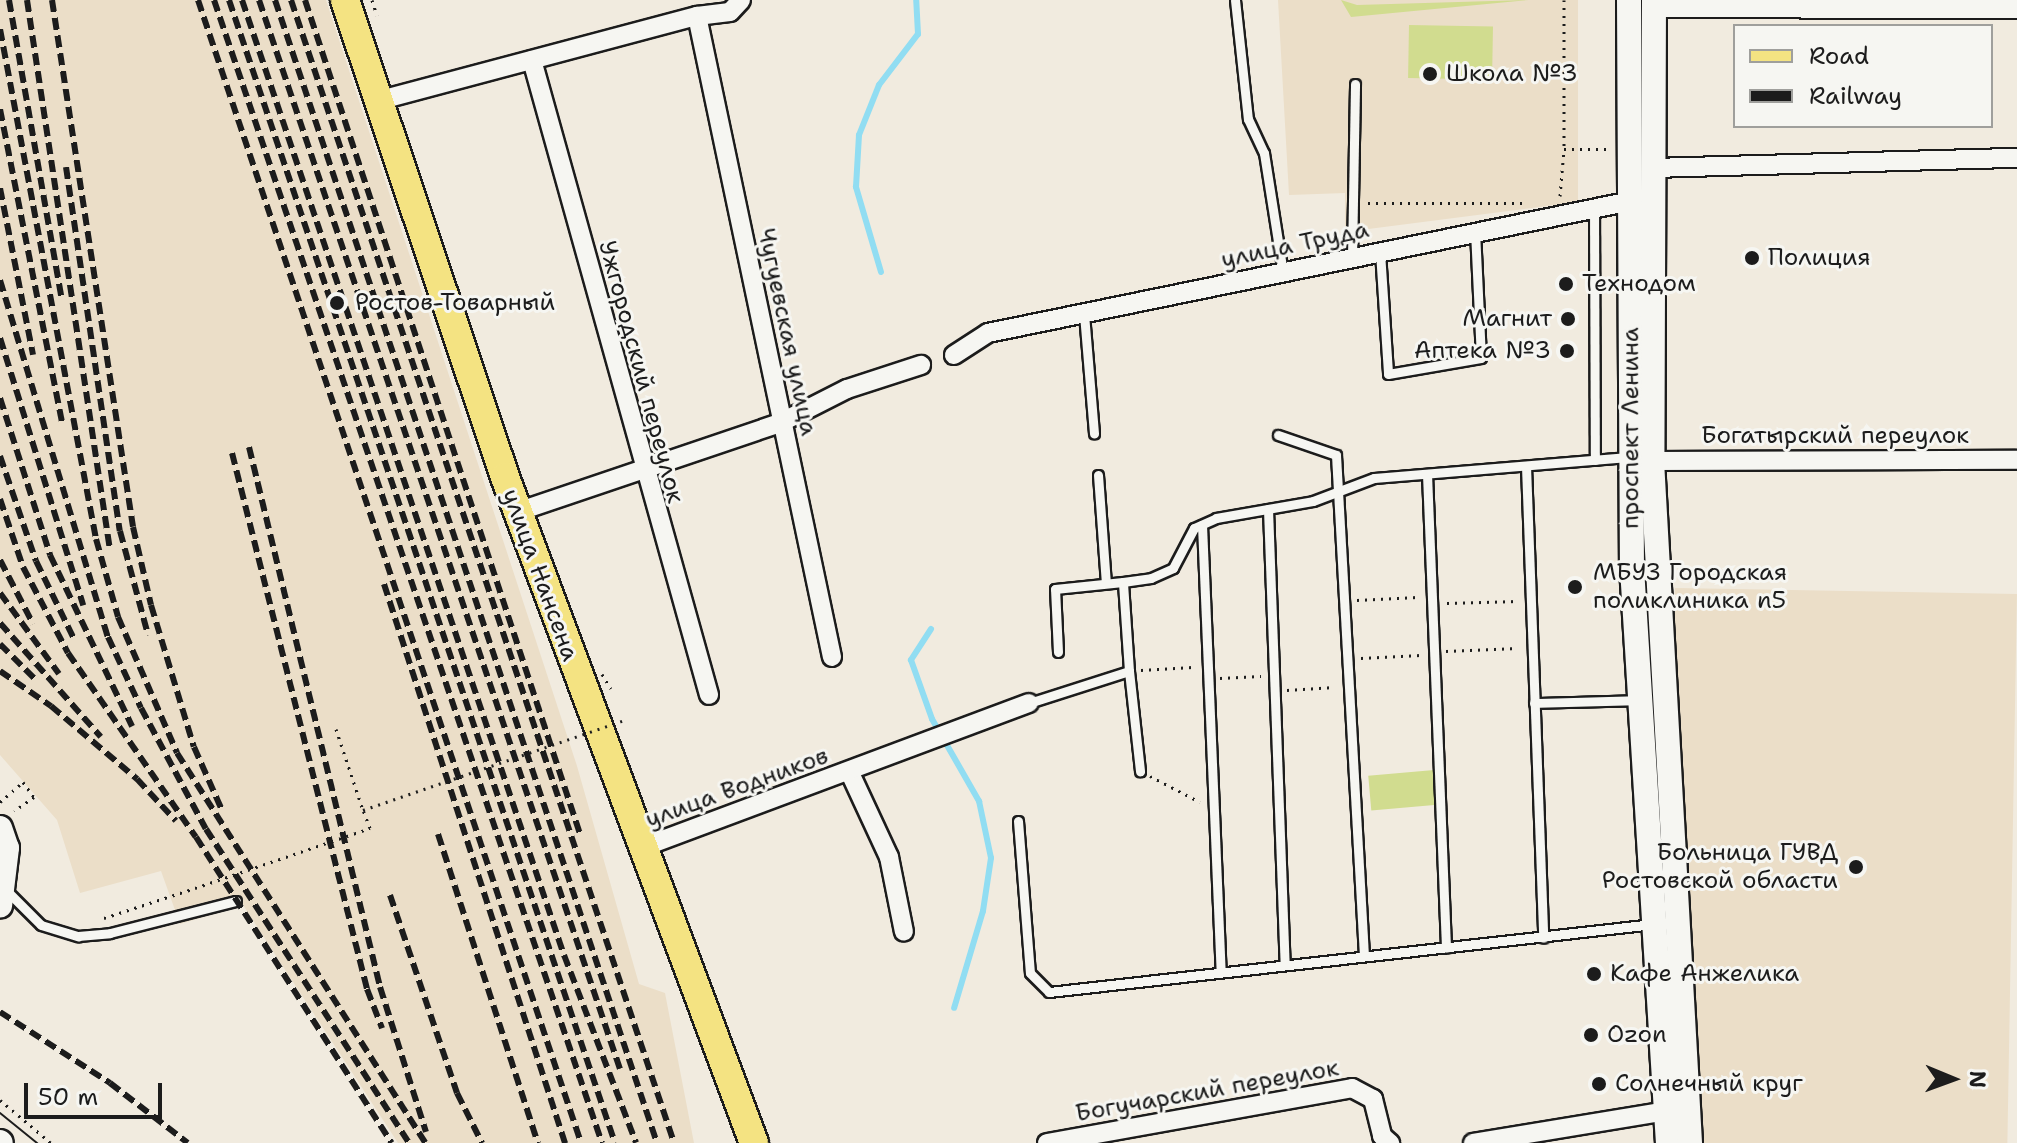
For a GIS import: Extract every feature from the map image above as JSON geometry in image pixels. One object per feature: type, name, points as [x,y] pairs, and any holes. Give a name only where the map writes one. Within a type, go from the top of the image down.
[{"type":"main road","name":"улица Нансена","points":[[345,0],[517,512],[754,1143]]},
{"type":"main road","name":"проспект Ленина","points":[[1629,0],[1640,199],[1642,459],[1639,700],[1668,1143]]},
{"type":"main road","name":"проспект Ленина","points":[[1640,199],[1652,168],[1654,4]]},
{"type":"main road","name":"проспект Ленина","points":[[1642,459],[1690,1143]]},
{"type":"main road","points":[[3,898],[6,821]]},
{"type":"street","points":[[377,101],[697,16],[730,12],[741,0]]},
{"type":"street","points":[[1654,4],[2017,9]]},
{"type":"street","name":"Чугуевская улица","points":[[697,16],[780,423],[832,657]]},
{"type":"street","name":"Ужгородский переулок","points":[[532,60],[642,469],[709,695]]},
{"type":"street","points":[[1652,168],[2017,158]]},
{"type":"street","name":"улица Труда","points":[[954,355],[988,333],[1594,206],[1640,199]]},
{"type":"street","points":[[517,512],[780,423],[847,389],[921,365]]},
{"type":"street","name":"Богатырский переулок","points":[[1642,459],[2017,460]]},
{"type":"street","name":"улица Водников","points":[[641,848],[850,773],[954,728],[1029,703]]},
{"type":"street","name":"улица Водников","points":[[850,773],[889,857],[904,932]]},
{"type":"street","name":"Богучарский переулок","points":[[1047,1143],[1352,1088],[1373,1099],[1382,1136],[1390,1143]]},
{"type":"street","points":[[1473,1143],[1528,1139],[1666,1111]]},
{"type":"lane","points":[[1235,0],[1248,119],[1264,153],[1283,273]]},
{"type":"lane","points":[[1352,258],[1355,84]]},
{"type":"lane","points":[[1594,206],[1595,460]]},
{"type":"lane","points":[[1380,252],[1388,374],[1481,358],[1475,232]]},
{"type":"lane","points":[[1084,314],[1094,434]]},
{"type":"lane","points":[[1278,435],[1336,455],[1364,954]]},
{"type":"lane","points":[[1058,652],[1055,589],[1151,578],[1173,568],[1194,528],[1202,525],[1340,491],[1374,478],[1642,459]]},
{"type":"lane","points":[[1526,466],[1543,938]]},
{"type":"lane","points":[[1427,474],[1446,948]]},
{"type":"lane","points":[[1098,475],[1106,583]]},
{"type":"lane","points":[[1268,509],[1285,962]]},
{"type":"lane","points":[[1202,525],[1221,970]]},
{"type":"lane","points":[[1123,582],[1140,771]]},
{"type":"lane","points":[[1029,703],[1129,671]]},
{"type":"lane","points":[[1534,703],[1639,700]]},
{"type":"lane","points":[[1018,821],[1030,973],[1049,992],[1285,962],[1543,938],[1653,924]]},
{"type":"lane","points":[[3,898],[41,925],[78,936],[110,933],[236,901]]},
{"type":"path","points":[[1557,202],[1562,193],[1564,149],[1564,0]]},
{"type":"path","points":[[1564,149],[1606,149]]},
{"type":"path","points":[[1353,203],[1527,203]]},
{"type":"path","points":[[1346,601],[1531,600]]},
{"type":"path","points":[[1349,658],[1533,647]]},
{"type":"path","points":[[1129,671],[1208,667]]},
{"type":"path","points":[[1209,679],[1274,675]]},
{"type":"path","points":[[1275,690],[1350,686]]},
{"type":"path","points":[[363,810],[622,721]]},
{"type":"path","points":[[144,905],[370,828],[336,729]]},
{"type":"path","points":[[1140,771],[1214,810]]},
{"type":"path","points":[[0,802],[23,782],[34,797],[6,821]]},
{"type":"path","points":[[0,1100],[51,1143]]},
{"type":"shaded area","points":[[0,0],[326,0],[577,766],[639,984],[665,993],[694,1143],[398,1143],[243,905],[180,924],[161,871],[80,893],[57,820],[0,755]]},
{"type":"shaded area","name":"Школа №3","points":[[1278,0],[1578,0],[1578,202],[1345,232],[1345,193],[1289,195]]},
{"type":"shaded area","name":"Больница ГУВД Ростовской области","points":[[1675,588],[2017,594],[2007,1143],[1665,1143]]},
{"type":"green space","points":[[1341,0],[1357,5],[1529,0],[1351,17]]},
{"type":"green space","points":[[1409,25],[1493,26],[1492,79],[1408,78]]},
{"type":"green space","points":[[1434,770],[1437,805],[1371,811],[1368,776]]},
{"type":"waterway","points":[[881,272],[856,187],[859,135],[879,85],[918,34],[916,0]]},
{"type":"waterway","points":[[931,629],[911,660],[932,719],[979,801],[991,858],[983,911],[954,1008]]},
{"type":"tram line","points":[[0,1113],[37,1143]]},
{"type":"railway","points":[[9,0],[62,300]]},
{"type":"railway","points":[[27,0],[110,550]]},
{"type":"railway","points":[[52,0],[133,527],[151,605],[194,747],[221,808]]},
{"type":"railway","points":[[198,0],[581,1143]]},
{"type":"railway","points":[[214,0],[602,1143]]},
{"type":"railway","points":[[229,0],[615,1143]]},
{"type":"railway","points":[[242,0],[564,955],[636,1143]]},
{"type":"railway","points":[[259,0],[620,1069]]},
{"type":"railway","points":[[275,0],[657,1143]]},
{"type":"railway","points":[[291,0],[674,1143]]},
{"type":"railway","points":[[305,0],[581,837]]},
{"type":"railway","points":[[0,29],[96,539],[118,617],[177,753],[425,1143]]},
{"type":"railway","points":[[0,109],[63,426]]},
{"type":"railway","points":[[66,167],[120,531],[148,635]]},
{"type":"railway","points":[[0,188],[33,355]]},
{"type":"railway","points":[[0,280],[108,637],[141,708],[206,829],[409,1143]]},
{"type":"railway","points":[[0,338],[83,605]]},
{"type":"railway","points":[[0,398],[50,555],[132,726]]},
{"type":"railway","points":[[249,447],[380,987],[426,1132]]},
{"type":"railway","points":[[232,453],[367,989],[382,1028]]},
{"type":"railway","points":[[0,456],[36,561],[75,641]]},
{"type":"railway","points":[[0,499],[23,567],[68,653],[196,837],[392,1143]]},
{"type":"railway","points":[[0,560],[33,624]]},
{"type":"railway","points":[[384,584],[565,1143]]},
{"type":"railway","points":[[0,593],[59,674]]},
{"type":"railway","points":[[0,623],[101,737]]},
{"type":"railway","points":[[0,644],[36,680]]},
{"type":"railway","points":[[0,671],[51,706],[137,779],[176,821]]},
{"type":"railway","points":[[438,834],[538,1143]]},
{"type":"railway","points":[[390,895],[457,1093],[482,1143]]},
{"type":"railway","points":[[0,1012],[110,1083],[188,1143]]},
{"type":"place","name":"Школа №3","points":[[1430,74]]},
{"type":"place","name":"Полиция","points":[[1752,258]]},
{"type":"place","name":"Технодом","points":[[1566,284]]},
{"type":"place","name":"Ростов-Товарный","points":[[337,303]]},
{"type":"place","name":"Магнит","points":[[1568,319]]},
{"type":"place","name":"Аптека №3","points":[[1567,351]]},
{"type":"place","name":"МБУЗ Городская поликлиника n5","points":[[1575,587]]},
{"type":"place","name":"Больница ГУВД Ростовской области","points":[[1856,867]]},
{"type":"place","name":"Кафе Анжелика","points":[[1594,974]]},
{"type":"place","name":"Ozon","points":[[1591,1035]]},
{"type":"place","name":"Солнечный круг","points":[[1599,1084]]}]
